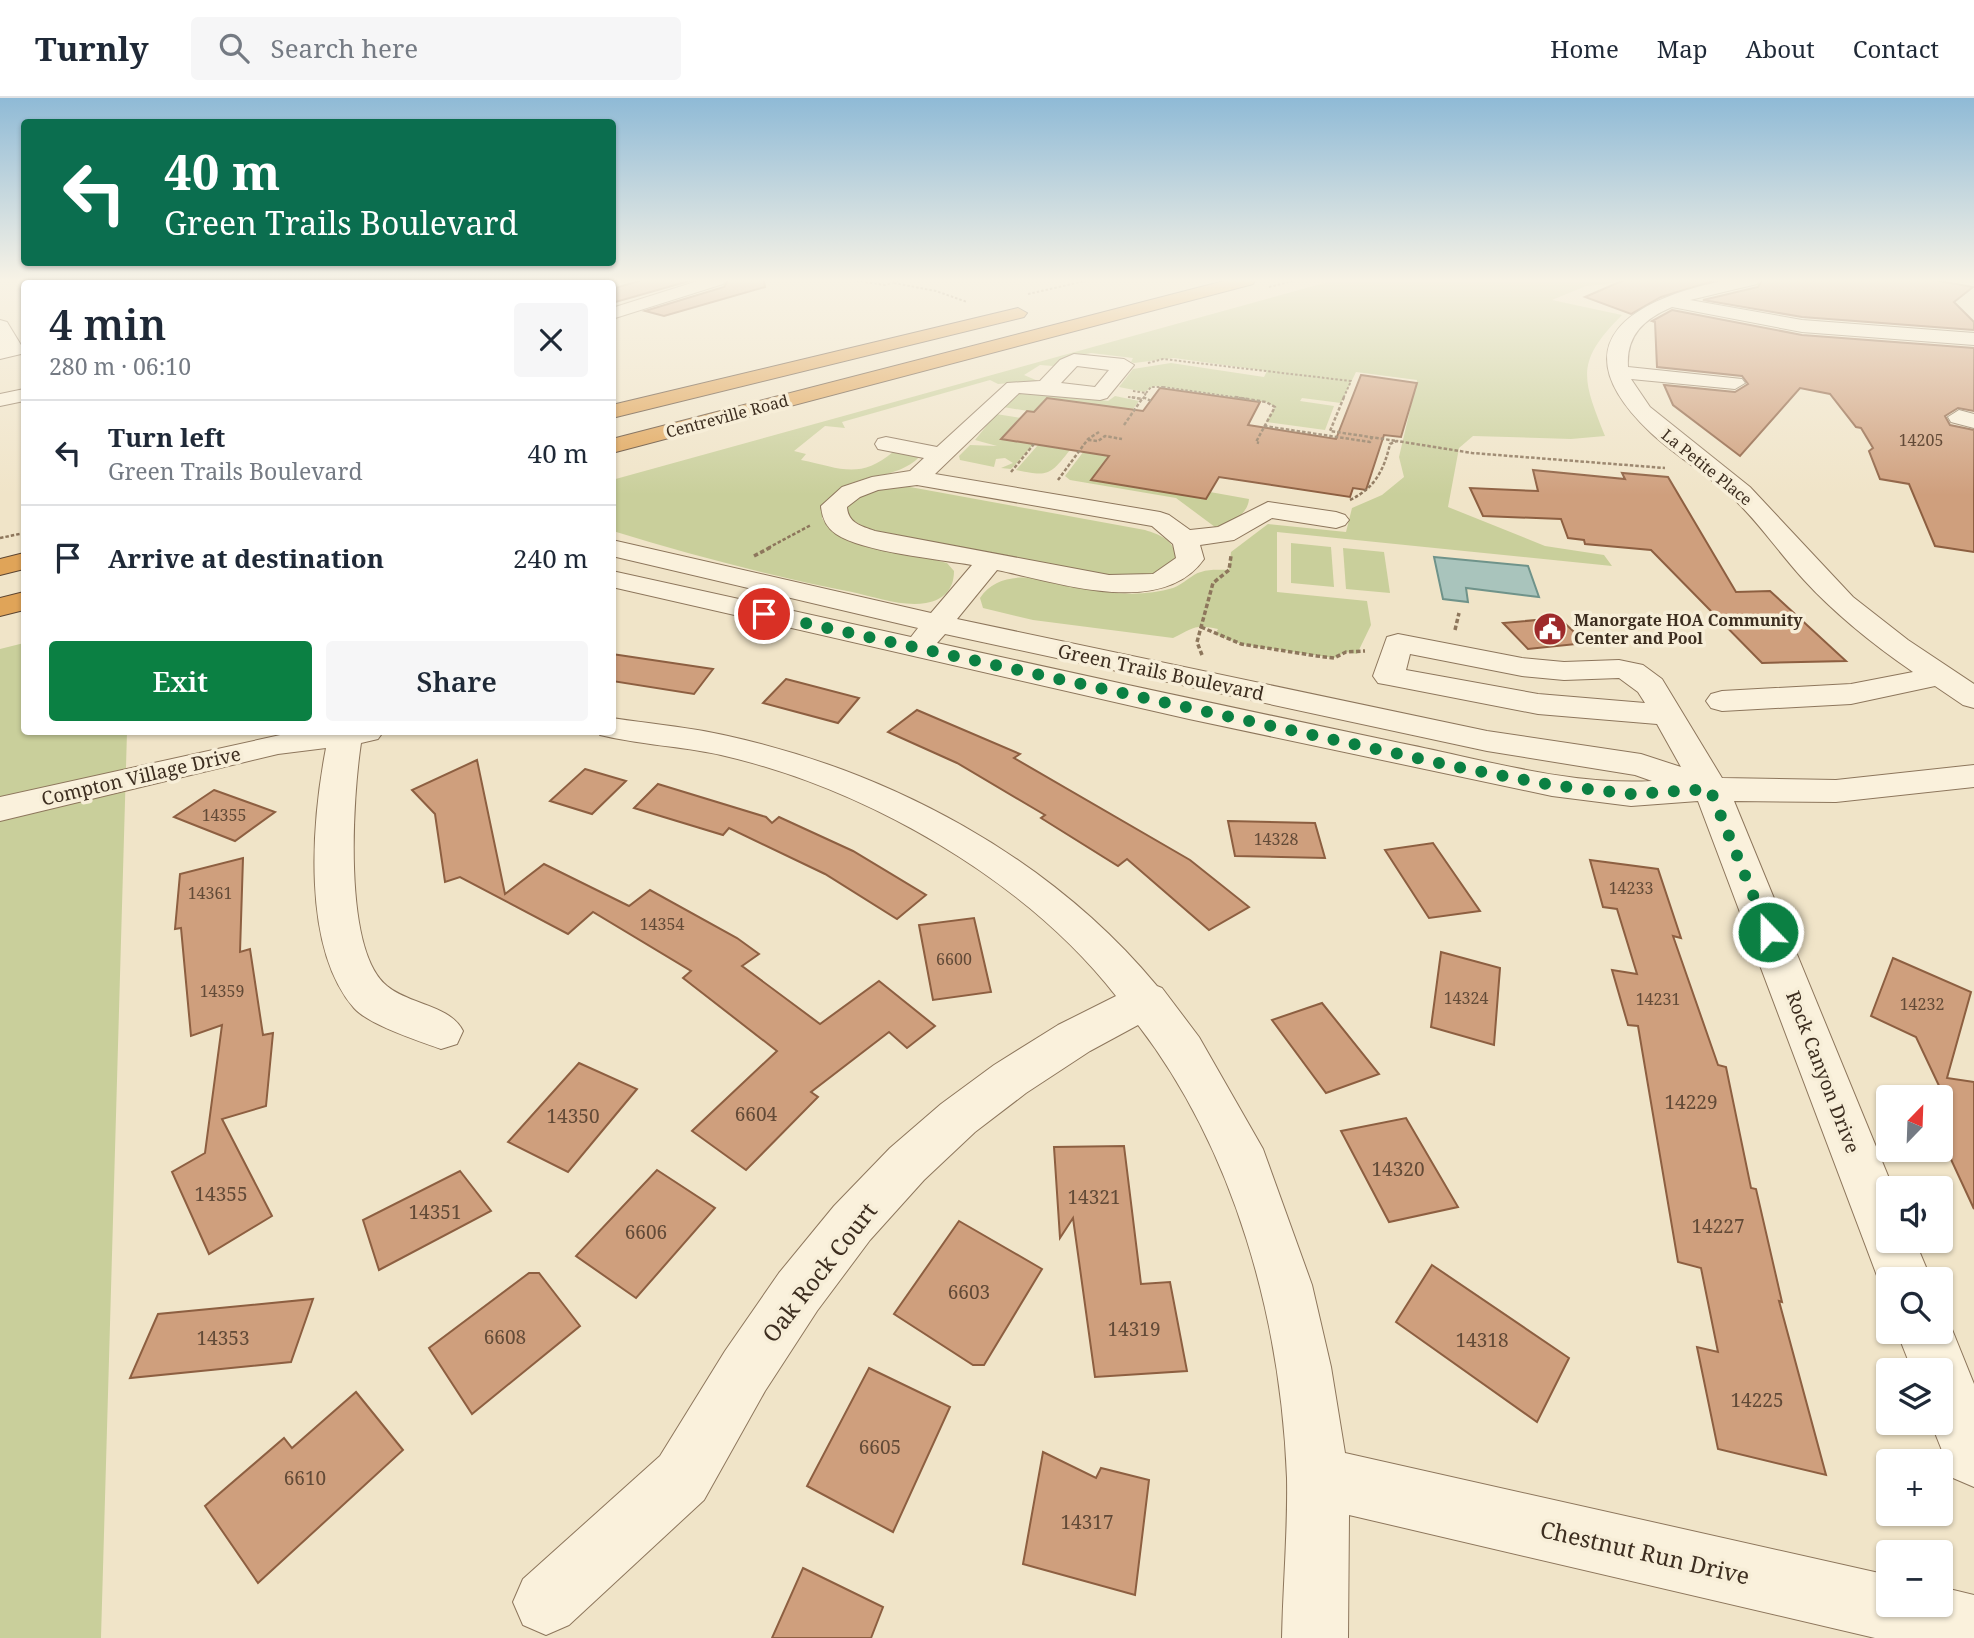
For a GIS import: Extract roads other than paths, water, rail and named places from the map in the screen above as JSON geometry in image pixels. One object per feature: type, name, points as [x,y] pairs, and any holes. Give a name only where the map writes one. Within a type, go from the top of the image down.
[{"type":"highway","name":"Centreville Road","points":[[616,411],[858,352]]},
{"type":"highway","name":"Centreville Road","points":[[616,445],[972,352]]},
{"type":"highway","points":[[0,567],[21,562]]},
{"type":"highway","points":[[0,607],[21,602]]},
{"type":"street","points":[[1617,352],[1619,372],[1735,383]]},
{"type":"street","name":"La Petite Place","points":[[1619,372],[1641,410],[1768,519],[1823,584],[1855,615],[1974,698]]},
{"type":"street","points":[[917,478],[1014,387],[1045,387]]},
{"type":"street","points":[[0,400],[21,396]]},
{"type":"street","points":[[886,444],[944,455]]},
{"type":"street","points":[[917,478],[1160,520],[1185,539],[1190,552],[1183,569],[1170,578],[1138,585],[1109,583],[868,538],[846,530],[835,518],[834,506],[845,496],[873,484],[917,478]]},
{"type":"street","points":[[1185,539],[1225,534],[1268,509],[1343,510]]},
{"type":"street","name":"Green Trails Boulevard","points":[[616,549],[938,624],[1487,741],[1641,765],[1710,789]]},
{"type":"street","points":[[917,648],[990,561]]},
{"type":"street","name":"Green Trails Boulevard","points":[[616,580],[1539,783],[1631,794],[1710,789],[1847,790],[1974,776]]},
{"type":"street","name":"Rock Canyon Drive","points":[[1667,715],[1538,704],[1389,676],[1398,643],[1522,667],[1564,671],[1619,668],[1644,679],[1667,715],[1710,789],[1876,1207]]},
{"type":"street","points":[[1722,701],[1851,694],[1939,676]]},
{"type":"street","points":[[616,729],[737,748],[841,780],[893,802],[991,858],[1045,898],[1099,946],[1147,1000],[1207,1088],[1251,1175],[1278,1259],[1308,1404],[1317,1477],[1315,1638]]},
{"type":"street","name":"Compton Village Drive","points":[[0,809],[165,768],[278,744],[342,735]]},
{"type":"street","points":[[355,735],[337,773],[332,854],[341,926],[354,973],[370,997],[441,1031]]},
{"type":"street","name":"Oak Rock Court","points":[[546,1602],[682,1478],[745,1371],[797,1292],[852,1223],[907,1164],[958,1118],[1010,1079],[1074,1038],[1147,1000]]},
{"type":"street","points":[[1953,1404],[1974,1457]]},
{"type":"street","name":"Chestnut Run Drive","points":[[1317,1477],[1974,1628]]},
{"type":"water","points":[[1434,557],[1528,566],[1539,597],[1466,588],[1468,602],[1443,599]]},
{"type":"place","name":"Manorgate HOA Community Center and Pool","points":[[1550,629]]}]
